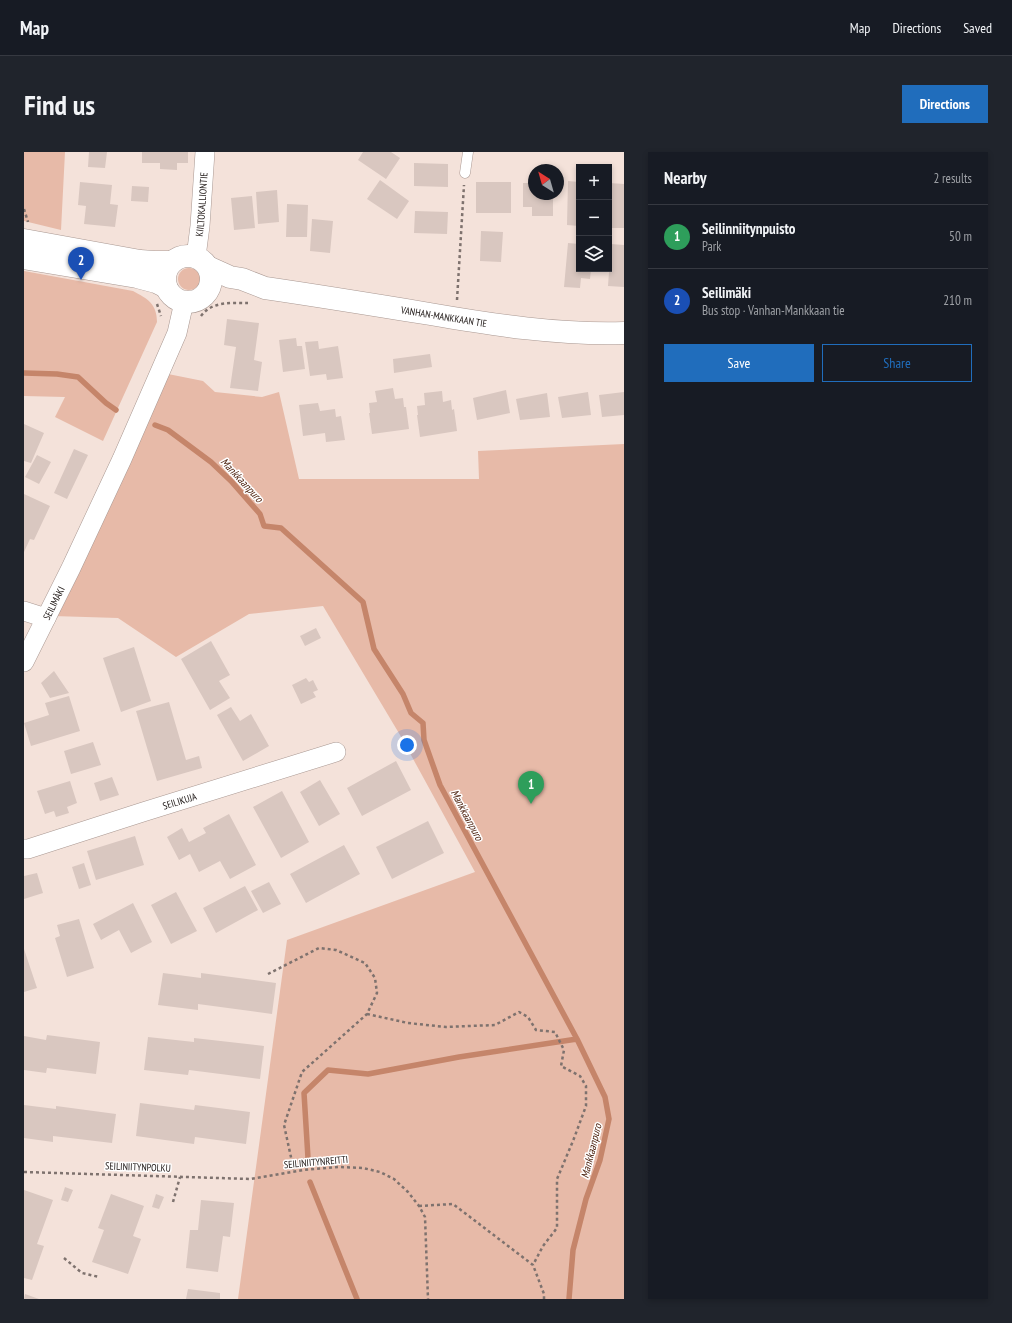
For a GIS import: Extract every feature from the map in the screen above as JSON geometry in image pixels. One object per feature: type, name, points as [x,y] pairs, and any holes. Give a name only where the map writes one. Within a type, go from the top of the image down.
[{"type":"main road","points":[[26,235],[140,261],[171,262],[188,255],[203,262],[212,279],[209,289],[194,299],[180,301],[172,296],[166,287],[165,282],[165,274],[171,262]]},
{"type":"main road","points":[[24,258],[137,277],[156,282],[166,287]]},
{"type":"main road","name":"VANHAN-MANKKAAN TIE","points":[[203,262],[230,277],[242,279],[265,288],[547,331],[624,334]]},
{"type":"main road","name":"VANHAN-MANKKAAN TIE","points":[[194,299],[217,293],[243,293],[265,288]]},
{"type":"street","name":"KIILTOKALLIONTIE","points":[[203,262],[205,152]]},
{"type":"street","name":"SEILIMÄKI","points":[[24,662],[71,568],[177,333],[194,299]]},
{"type":"street","points":[[24,611],[46,618]]},
{"type":"street","name":"SEILIKUJA","points":[[24,849],[336,752]]},
{"type":"lane","points":[[465,173],[468,152]]},
{"type":"path","points":[[457,306],[465,173]]},
{"type":"path","points":[[24,209],[28,221],[26,235]]},
{"type":"path","points":[[268,974],[319,948],[336,950],[365,963],[375,978],[377,992],[366,1014],[302,1072],[284,1125],[294,1171]]},
{"type":"path","points":[[366,1014],[408,1023],[446,1027],[495,1025],[519,1012],[528,1018],[536,1030],[555,1032],[564,1050],[562,1066],[580,1076],[586,1086],[586,1106],[574,1141],[557,1179],[557,1228],[543,1246],[533,1265]]},
{"type":"path","name":"SEILINIITYNREITTI","points":[[251,1179],[294,1171],[339,1167],[363,1168],[380,1172],[394,1179],[408,1192],[419,1206],[425,1217],[428,1299]]},
{"type":"path","name":"SEILINIITYNPOLKU","points":[[24,1172],[251,1179]]},
{"type":"path","points":[[173,1202],[180,1177]]},
{"type":"path","points":[[419,1206],[452,1204],[533,1265],[544,1294],[544,1299]]},
{"type":"path","points":[[64,1258],[82,1273],[100,1277]]},
{"type":"shaded area","points":[[24,152],[65,152],[61,230],[24,221]]},
{"type":"shaded area","points":[[189,268],[197,271],[200,279],[197,287],[189,290],[181,287],[178,279],[181,271]]},
{"type":"shaded area","points":[[24,271],[133,291],[153,306],[157,316],[157,322],[103,441],[55,417],[65,397],[24,396]]},
{"type":"shaded area","points":[[168,374],[203,381],[215,392],[262,397],[279,392],[299,479],[479,479],[478,451],[624,444],[624,1299],[238,1299],[287,940],[475,872],[400,735],[323,606],[249,614],[176,657],[118,618],[53,616]]},
{"type":"building","points":[[89,152],[107,152],[105,168],[88,167]]},
{"type":"building","points":[[142,152],[188,152],[188,163],[177,163],[177,170],[160,169],[160,163],[142,163]]},
{"type":"building","points":[[363,152],[391,152],[400,158],[386,179],[358,160]]},
{"type":"building","points":[[414,163],[448,164],[448,187],[414,186]]},
{"type":"building","points":[[380,180],[409,201],[397,219],[367,199]]},
{"type":"building","points":[[568,181],[576,182],[576,226],[567,225]]},
{"type":"building","points":[[80,182],[112,185],[110,204],[118,205],[115,227],[84,224],[86,206],[78,205]]},
{"type":"building","points":[[476,182],[511,182],[511,213],[476,213]]},
{"type":"building","points":[[523,183],[528,183],[528,200],[553,200],[553,216],[532,216],[532,207],[523,207]]},
{"type":"building","points":[[612,183],[624,184],[624,228],[612,228]]},
{"type":"building","points":[[132,186],[149,187],[148,202],[131,201]]},
{"type":"building","points":[[277,190],[279,222],[258,224],[256,192]]},
{"type":"building","points":[[252,196],[255,228],[234,230],[231,198]]},
{"type":"building","points":[[287,204],[308,205],[307,237],[286,237]]},
{"type":"building","points":[[415,211],[448,212],[447,234],[414,233]]},
{"type":"building","points":[[312,219],[333,221],[330,253],[310,251]]},
{"type":"building","points":[[481,231],[503,232],[501,262],[480,261]]},
{"type":"building","points":[[568,243],[576,244],[576,272],[591,272],[590,279],[581,278],[580,288],[564,287]]},
{"type":"building","points":[[612,244],[624,245],[624,287],[608,286],[609,272],[612,272]]},
{"type":"building","points":[[227,319],[259,323],[254,360],[262,362],[258,391],[230,388],[236,347],[224,345]]},
{"type":"building","points":[[296,338],[297,346],[302,346],[305,369],[283,372],[279,340]]},
{"type":"building","points":[[318,341],[319,349],[338,346],[343,378],[327,380],[326,374],[310,376],[305,342]]},
{"type":"building","points":[[430,354],[432,367],[394,373],[393,359]]},
{"type":"building","points":[[393,388],[395,399],[403,398],[404,407],[406,407],[409,429],[372,434],[369,403],[377,402],[375,391]]},
{"type":"building","points":[[506,390],[510,413],[477,420],[473,398]]},
{"type":"building","points":[[442,391],[443,402],[451,400],[452,410],[454,409],[457,431],[420,437],[417,406],[425,405],[424,393]]},
{"type":"building","points":[[588,392],[591,415],[562,418],[558,397]]},
{"type":"building","points":[[624,392],[624,415],[602,417],[599,395]]},
{"type":"building","points":[[547,393],[550,417],[520,420],[516,399]]},
{"type":"building","points":[[318,403],[320,411],[335,409],[336,417],[341,416],[345,440],[326,442],[325,433],[303,436],[299,405]]},
{"type":"building","points":[[24,424],[44,433],[31,463],[24,461]]},
{"type":"building","points":[[74,449],[88,455],[67,499],[54,493]]},
{"type":"building","points":[[37,455],[51,462],[39,484],[25,477]]},
{"type":"building","points":[[24,494],[50,506],[34,540],[30,539],[24,552]]},
{"type":"building","points":[[316,628],[321,638],[305,646],[300,636]]},
{"type":"building","points":[[211,641],[230,675],[219,681],[230,698],[210,710],[181,659]]},
{"type":"building","points":[[134,647],[151,701],[121,712],[103,658]]},
{"type":"building","points":[[54,671],[69,693],[50,698],[41,683]]},
{"type":"building","points":[[306,678],[309,682],[313,680],[318,690],[313,692],[316,697],[301,704],[292,685]]},
{"type":"building","points":[[69,696],[80,731],[31,746],[24,723],[49,715],[45,703]]},
{"type":"building","points":[[169,702],[186,760],[199,756],[202,768],[157,781],[136,711]]},
{"type":"building","points":[[231,707],[240,721],[251,714],[269,746],[243,761],[217,715]]},
{"type":"building","points":[[93,742],[101,765],[71,774],[64,751]]},
{"type":"building","points":[[396,761],[411,790],[362,816],[347,788]]},
{"type":"building","points":[[112,777],[119,795],[100,801],[94,783]]},
{"type":"building","points":[[320,780],[340,814],[319,826],[300,792]]},
{"type":"building","points":[[70,781],[77,803],[67,807],[69,813],[56,817],[54,811],[45,814],[37,791]]},
{"type":"building","points":[[282,791],[309,842],[281,858],[253,807]]},
{"type":"building","points":[[229,814],[256,865],[230,879],[220,861],[199,872],[190,854],[179,860],[167,837],[182,828],[189,842],[206,833],[203,828]]},
{"type":"building","points":[[428,821],[444,853],[392,879],[376,847]]},
{"type":"building","points":[[135,836],[144,865],[96,880],[87,851]]},
{"type":"building","points":[[344,845],[360,874],[306,903],[290,874]]},
{"type":"building","points":[[84,863],[91,885],[79,889],[72,867]]},
{"type":"building","points":[[37,873],[43,893],[24,899],[24,876]]},
{"type":"building","points":[[269,882],[281,904],[263,913],[251,891]]},
{"type":"building","points":[[245,886],[258,910],[216,933],[203,908]]},
{"type":"building","points":[[176,892],[197,931],[171,944],[151,905]]},
{"type":"building","points":[[133,903],[152,942],[131,953],[119,930],[101,940],[93,924]]},
{"type":"building","points":[[79,919],[94,968],[67,977],[55,938],[60,936],[57,925]]},
{"type":"building","points":[[24,949],[37,988],[24,992]]},
{"type":"building","points":[[163,973],[201,978],[201,973],[276,983],[272,1014],[198,1004],[198,1010],[158,1005]]},
{"type":"building","points":[[47,1035],[100,1042],[96,1074],[47,1068],[46,1073],[24,1070],[24,1036],[46,1040]]},
{"type":"building","points":[[148,1037],[194,1042],[194,1038],[264,1046],[260,1079],[189,1070],[188,1075],[144,1070]]},
{"type":"building","points":[[140,1103],[194,1110],[195,1105],[250,1112],[246,1144],[195,1137],[194,1144],[136,1136]]},
{"type":"building","points":[[24,1105],[56,1109],[56,1106],[116,1114],[112,1143],[53,1136],[53,1142],[24,1138]]},
{"type":"building","points":[[65,1187],[73,1190],[68,1202],[61,1200]]},
{"type":"building","points":[[24,1190],[53,1200],[37,1244],[44,1246],[32,1280],[24,1278]]},
{"type":"building","points":[[111,1194],[144,1206],[133,1236],[141,1239],[128,1274],[92,1262],[104,1230],[98,1228]]},
{"type":"building","points":[[156,1194],[164,1197],[159,1209],[152,1207]]},
{"type":"building","points":[[201,1200],[234,1203],[230,1237],[223,1236],[218,1272],[186,1268],[190,1230],[198,1230]]},
{"type":"building","points":[[188,1289],[220,1293],[220,1299],[186,1299]]},
{"type":"building","points":[[25,1294],[39,1299],[24,1299]]},
{"type":"waterway","points":[[24,373],[57,374],[78,377],[106,403],[116,410]]},
{"type":"waterway","name":"Mankkaanpuro","points":[[155,425],[168,430],[211,462],[231,481],[260,514],[264,526],[281,528],[363,602],[374,649],[403,694],[411,713],[423,723],[424,740],[440,785],[577,1039],[605,1097],[609,1119],[600,1160],[586,1199],[573,1250],[569,1299]]},
{"type":"waterway","points":[[308,1158],[304,1093],[328,1070],[368,1074],[459,1057],[577,1039]]},
{"type":"waterway","points":[[310,1182],[357,1299]]},
{"type":"place","name":"Seilimäki","points":[[81,280]]},
{"type":"place","name":"Seilinniitynpuisto","points":[[531,804]]}]
